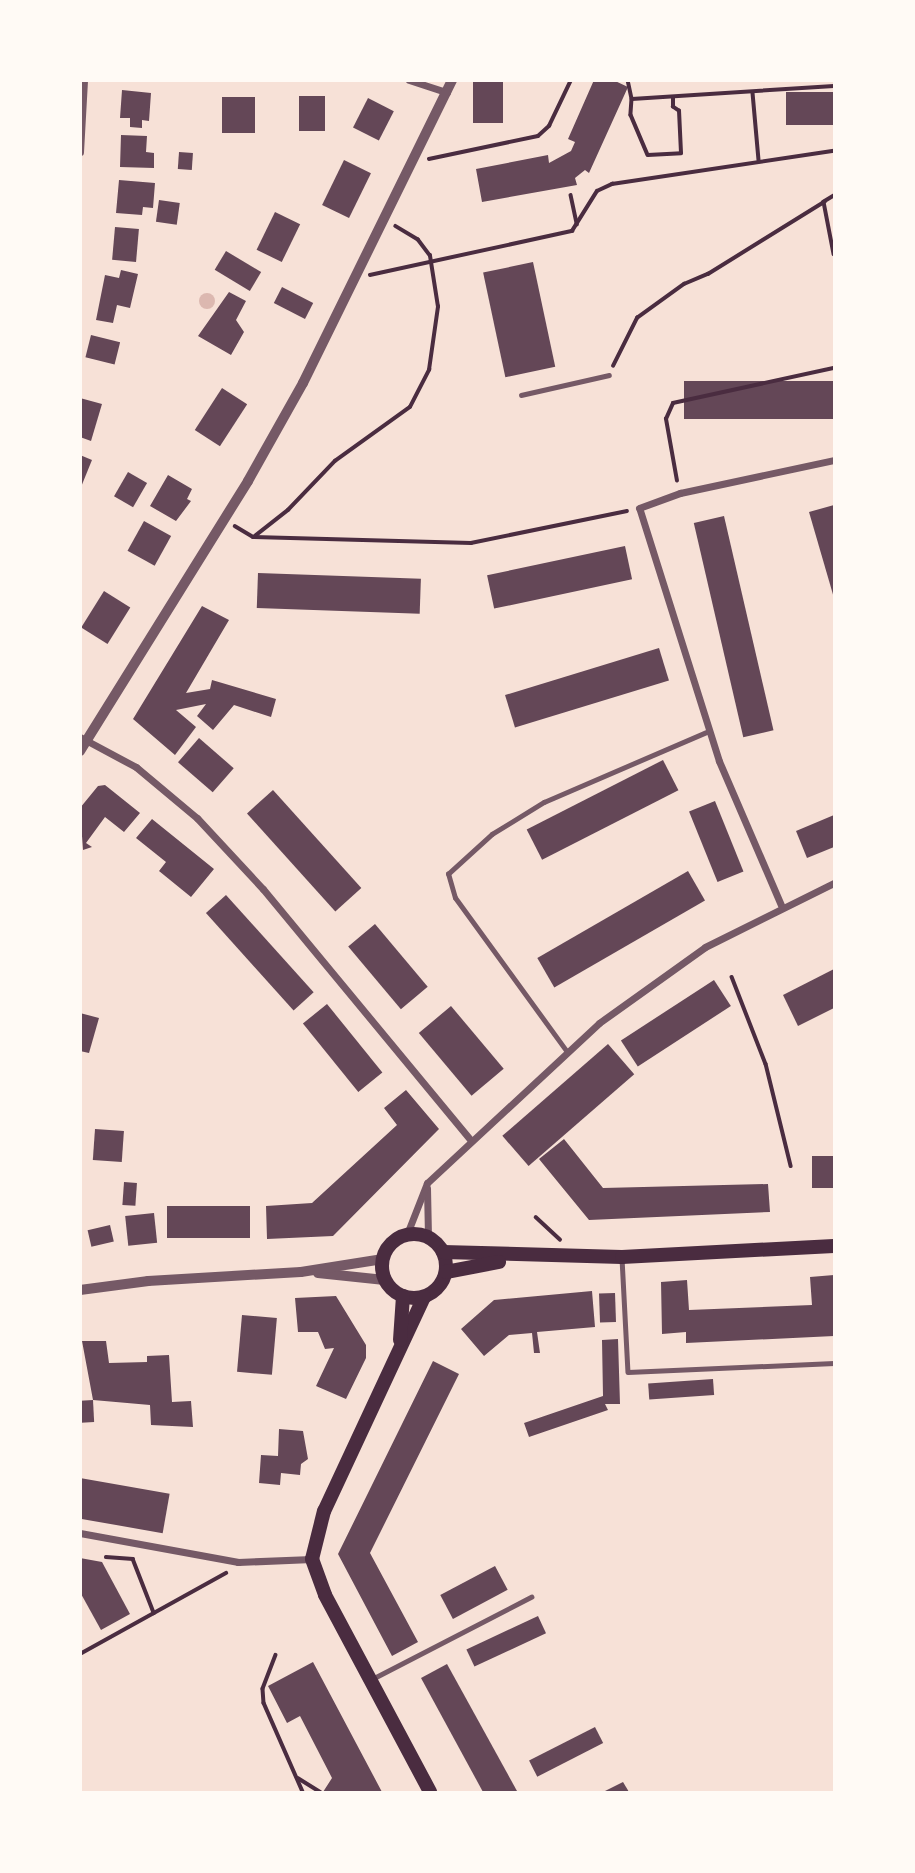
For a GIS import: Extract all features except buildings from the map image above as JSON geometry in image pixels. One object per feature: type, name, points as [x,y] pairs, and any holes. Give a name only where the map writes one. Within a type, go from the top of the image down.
[{"type":"main road","points":[[424,1297],[403,1296],[385,1280],[383,1259],[390,1245],[407,1234],[428,1237],[443,1252],[446,1272],[438,1287],[424,1297],[324,1511],[312,1559],[370,1680],[430,1793]]},
{"type":"main road","points":[[443,1252],[522,1258],[622,1257],[835,1246]]},
{"type":"main road","points":[[446,1272],[522,1258]]},
{"type":"main road","points":[[398,1354],[403,1296]]},
{"type":"street","points":[[80,152],[84,80]]},
{"type":"street","points":[[410,80],[447,92]]},
{"type":"street","points":[[80,751],[85,739],[224,520],[358,278],[452,80]]},
{"type":"street","points":[[781,905],[709,731],[639,508],[680,493],[835,460]]},
{"type":"street","points":[[85,739],[136,767],[197,818],[263,889],[471,1140]]},
{"type":"street","points":[[407,1234],[427,1183],[599,1023],[705,947],[781,905],[835,883]]},
{"type":"street","points":[[427,1183],[428,1237]]},
{"type":"street","points":[[80,1290],[148,1281],[301,1272],[383,1259]]},
{"type":"street","points":[[301,1272],[385,1280]]},
{"type":"street","points":[[80,1533],[237,1562],[312,1559]]},
{"type":"lane","points":[[521,395],[609,375]]},
{"type":"lane","points":[[567,1053],[455,898],[448,874],[492,834],[544,802],[709,731]]},
{"type":"lane","points":[[622,1257],[628,1372],[835,1363]]},
{"type":"lane","points":[[370,1680],[531,1597]]},
{"type":"path","points":[[413,162],[538,136],[549,126],[571,80]]},
{"type":"path","points":[[628,80],[632,99],[631,115],[648,155],[681,153],[679,111],[673,107],[673,98]]},
{"type":"path","points":[[632,99],[835,86]]},
{"type":"path","points":[[753,93],[759,161]]},
{"type":"path","points":[[358,278],[548,239],[572,231],[597,191],[612,184],[835,151]]},
{"type":"path","points":[[571,195],[577,224]]},
{"type":"path","points":[[609,375],[636,318],[684,284],[708,274],[835,196]]},
{"type":"path","points":[[824,202],[835,254]]},
{"type":"path","points":[[253,537],[288,510],[335,460],[410,407],[429,370],[438,318],[432,263],[418,240],[384,222]]},
{"type":"path","points":[[680,493],[667,419],[673,403],[835,368]]},
{"type":"path","points":[[224,520],[253,537],[471,543],[555,529],[639,508]]},
{"type":"path","points":[[732,977],[766,1064],[791,1166]]},
{"type":"path","points":[[536,1217],[580,1257]]},
{"type":"path","points":[[106,1557],[133,1559],[154,1613]]},
{"type":"path","points":[[80,1654],[220,1578],[237,1562]]},
{"type":"path","points":[[276,1655],[263,1689],[264,1703],[303,1793]]},
{"type":"path","points":[[297,1777],[320,1793]]},
{"type":"shaded area","points":[[207,293],[215,301],[207,309],[199,301]]}]
